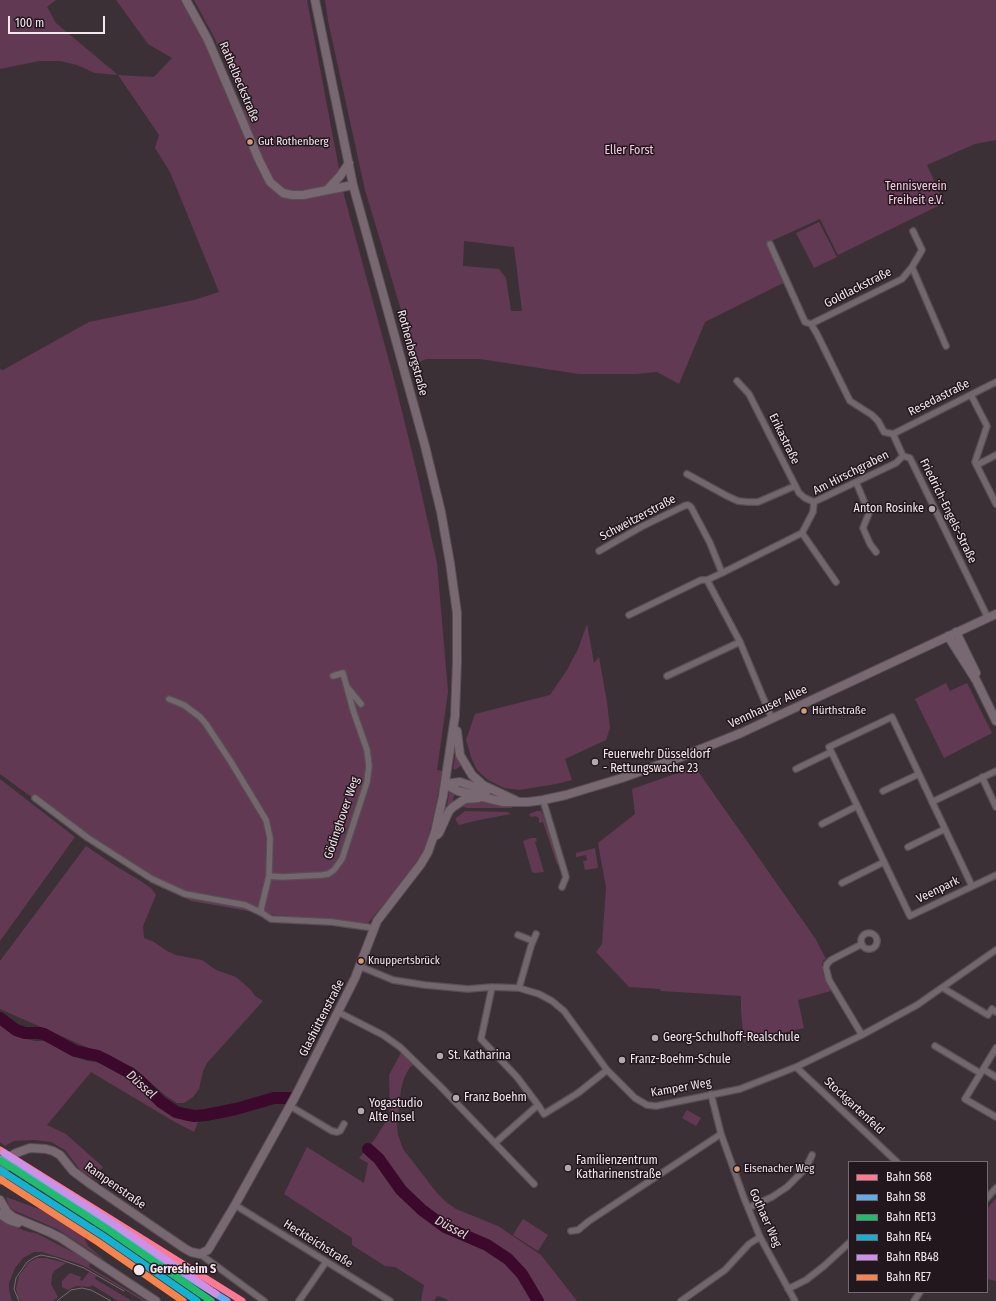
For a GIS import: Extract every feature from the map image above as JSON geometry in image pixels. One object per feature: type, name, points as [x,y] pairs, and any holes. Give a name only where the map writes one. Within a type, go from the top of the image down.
[{"type":"main road","name":"Rathelbeckstraße","points":[[186,0],[208,40],[259,160],[270,182],[283,193],[292,195],[303,195],[353,185]]},
{"type":"main road","name":"Rothenbergstraße","points":[[314,0],[353,185],[421,432],[441,512],[457,613],[458,661],[455,716],[445,784]]},
{"type":"main road","points":[[327,190],[340,176],[349,163]]},
{"type":"main road","name":"Vennhauser Allee","points":[[445,784],[458,791],[503,802],[543,800],[583,790],[660,765],[708,747],[772,719],[996,614]]},
{"type":"main road","points":[[956,632],[976,674],[976,680]]},
{"type":"main road","points":[[948,636],[976,680],[996,721]]},
{"type":"main road","name":"Rothenbergstraße","points":[[455,716],[459,748],[465,765]]},
{"type":"main road","name":"Vennhauser Allee","points":[[465,765],[472,775],[483,785],[518,801]]},
{"type":"main road","name":"Vennhauser Allee","points":[[445,784],[460,782],[518,801]]},
{"type":"main road","name":"Glashüttenstraße","points":[[200,1254],[205,1252],[211,1246],[290,1106],[355,978],[374,928],[384,911],[421,864],[428,852],[433,838],[445,784]]},
{"type":"main road","points":[[433,838],[439,834],[449,811],[457,803],[465,799],[486,798]]},
{"type":"main road","name":"Rampenstraße","points":[[0,1163],[16,1153],[30,1148],[53,1151],[60,1155],[73,1171],[89,1183],[184,1248],[191,1252],[200,1254]]},
{"type":"main road","points":[[0,1180],[4,1170],[16,1153]]},
{"type":"main road","points":[[0,1200],[4,1208],[10,1214],[61,1238],[156,1301]]},
{"type":"main road","points":[[0,1214],[14,1222],[29,1224]]},
{"type":"street","name":"Goldlackstraße","points":[[811,324],[902,279],[912,267],[922,250],[913,231]]},
{"type":"street","name":"Friedrich-Engels-Straße","points":[[770,244],[805,322],[811,324],[817,334],[850,402],[872,415],[878,421],[884,432],[893,434],[903,456],[910,458],[988,618]]},
{"type":"street","points":[[912,267],[946,346]]},
{"type":"street","name":"Erikastraße","points":[[737,381],[749,394],[799,493],[805,498],[814,502]]},
{"type":"street","name":"Resedastraße","points":[[893,434],[996,382]]},
{"type":"street","points":[[971,395],[987,426],[975,462],[996,504]]},
{"type":"street","name":"Am Hirschgraben","points":[[802,533],[813,512],[814,502],[896,463],[903,456]]},
{"type":"street","points":[[976,465],[996,456]]},
{"type":"street","points":[[687,474],[738,501],[758,502],[795,486]]},
{"type":"street","points":[[856,482],[869,513],[863,528],[870,544],[876,552]]},
{"type":"street","name":"Schweitzerstraße","points":[[599,551],[641,527],[688,505],[710,543],[722,573]]},
{"type":"street","points":[[629,614],[701,580],[707,580],[722,573],[802,533],[836,582]]},
{"type":"street","points":[[707,580],[740,642],[772,719]]},
{"type":"street","points":[[667,676],[740,642]]},
{"type":"street","name":"Gödinghover Weg","points":[[269,876],[282,877],[328,874],[334,870],[342,859],[367,782],[369,766],[366,750],[343,673],[333,676]]},
{"type":"street","name":"Gödinghover Weg","points":[[347,686],[361,704]]},
{"type":"street","points":[[169,698],[184,705],[200,717],[206,724],[266,820],[270,838],[269,876],[261,909],[262,913]]},
{"type":"street","name":"Veenpark","points":[[892,717],[972,886],[910,916],[831,752],[829,747],[892,717]]},
{"type":"street","name":"Veenpark","points":[[796,769],[831,752]]},
{"type":"street","points":[[932,802],[996,770]]},
{"type":"street","points":[[882,792],[919,774]]},
{"type":"street","points":[[982,777],[996,807]]},
{"type":"street","points":[[35,798],[82,834],[152,879],[185,894],[245,905],[271,919],[332,922],[374,928]]},
{"type":"street","points":[[543,800],[566,877],[562,887]]},
{"type":"street","points":[[822,824],[858,806]]},
{"type":"street","points":[[908,847],[945,829]]},
{"type":"street","points":[[842,883],[884,862]]},
{"type":"street","points":[[972,886],[996,875]]},
{"type":"street","points":[[519,988],[536,934]]},
{"type":"street","points":[[518,935],[533,941]]},
{"type":"street","points":[[862,944],[831,960],[826,964],[826,968],[829,980],[862,1035]]},
{"type":"street","name":"Kamper Weg","points":[[359,966],[393,980],[425,985],[468,989],[492,987],[519,988],[539,994],[564,1011],[607,1070],[635,1098],[652,1106],[745,1087],[796,1067],[862,1035],[917,1005],[996,950]]},
{"type":"street","points":[[492,987],[481,1039],[516,1077],[544,1114],[578,1093],[607,1070]]},
{"type":"street","points":[[943,988],[988,1015],[992,1009],[996,1012]]},
{"type":"street","points":[[338,1012],[383,1035],[400,1047],[496,1143],[534,1184]]},
{"type":"street","points":[[935,1046],[996,1077]]},
{"type":"street","points":[[996,1048],[965,1099],[996,1117]]},
{"type":"street","name":"Stockgartenfeld","points":[[796,1067],[896,1161]]},
{"type":"street","name":"Gothaer Weg","points":[[711,1094],[721,1134],[748,1208],[760,1237],[795,1301]]},
{"type":"street","points":[[290,1106],[332,1131],[340,1131],[344,1124]]},
{"type":"street","points":[[496,1143],[538,1106]]},
{"type":"street","points":[[571,1231],[578,1230],[589,1221],[721,1134]]},
{"type":"street","points":[[748,1208],[772,1197],[787,1187],[806,1168],[812,1155]]},
{"type":"street","points":[[988,1197],[996,1188]]},
{"type":"street","name":"Heckteichstraße","points":[[235,1205],[390,1301]]},
{"type":"street","points":[[681,1301],[725,1270],[749,1244],[760,1237]]},
{"type":"street","points":[[788,1289],[806,1280],[848,1244]]},
{"type":"street","points":[[200,1254],[264,1301]]},
{"type":"street","points":[[299,1301],[326,1262]]},
{"type":"green space","points":[[0,0],[56,0],[47,7],[56,23],[118,75],[95,73],[77,65],[60,61],[39,61],[0,69]]},
{"type":"green space","points":[[116,0],[182,0],[200,31],[233,104],[247,111],[214,37],[194,0],[307,0],[344,195],[395,383],[437,563],[448,692],[437,770],[442,771],[435,811],[427,842],[423,853],[409,874],[368,923],[265,914],[191,901],[138,873],[0,774],[0,369],[3,370],[89,322],[194,300],[219,292],[170,172],[155,148],[159,135],[118,75],[154,77],[172,58],[148,44]]},
{"type":"green space","name":"Eller Forst","points":[[325,0],[996,0],[996,140],[975,144],[927,165],[941,196],[936,199],[940,205],[838,255],[820,219],[767,243],[785,282],[705,322],[679,384],[657,372],[636,374],[579,374],[480,359],[426,359],[417,363],[365,190],[328,21]],"holes":[[[464,241],[514,247],[522,311],[511,311],[506,278],[499,269],[463,266]]]},
{"type":"green space","points":[[819,222],[837,257],[814,268],[796,233]]},
{"type":"green space","points":[[587,624],[594,663],[599,657],[607,702],[610,728],[606,740],[565,759],[572,780],[519,790],[504,788],[488,780],[477,770],[466,740],[475,714],[550,695],[567,670],[578,649]]},
{"type":"green space","points":[[946,683],[950,691],[967,683],[992,733],[944,758],[915,699]]},
{"type":"green space","points":[[456,754],[462,765],[453,770],[455,755]]},
{"type":"green space","points":[[695,767],[815,938],[826,959],[823,960],[823,974],[831,991],[798,1000],[804,1028],[744,1042],[741,996],[661,991],[660,989],[629,987],[596,952],[602,944],[606,888],[598,843],[635,814],[632,789]]},
{"type":"green space","points":[[0,779],[75,837],[0,941]]},
{"type":"green space","points":[[451,792],[455,794],[453,799],[454,802],[447,807],[449,793]]},
{"type":"green space","points":[[480,800],[512,808],[467,808],[461,806],[465,802]]},
{"type":"green space","points":[[465,811],[508,812],[511,814],[459,825],[455,819]]},
{"type":"green space","points":[[541,811],[543,815],[560,863],[557,864],[543,822],[539,823],[539,818],[535,816],[532,817],[529,814]]},
{"type":"green space","points":[[536,838],[537,841],[535,842],[544,872],[532,872],[523,841]]},
{"type":"green space","points":[[86,846],[151,888],[156,895],[143,926],[144,938],[176,955],[202,960],[216,970],[236,977],[251,990],[255,996],[263,1001],[207,1063],[203,1071],[199,1089],[193,1097],[184,1103],[177,1103],[166,1096],[134,1068],[0,1009],[0,961]]},
{"type":"green space","points":[[595,848],[598,868],[585,870],[583,861],[587,860],[586,855],[576,857],[576,853]]},
{"type":"green space","points":[[0,1024],[18,1037],[35,1041],[47,1041],[71,1055],[87,1061],[99,1062],[118,1071],[133,1082],[146,1096],[161,1108],[179,1118],[198,1122],[194,1132],[91,1072],[47,1125],[66,1134],[103,1167],[92,1178],[80,1170],[65,1150],[51,1142],[34,1140],[14,1141],[5,1146],[0,1142]]},
{"type":"green space","points":[[402,1051],[415,1064],[410,1067],[404,1078],[401,1089],[397,1126],[398,1135],[403,1149],[437,1193],[446,1202],[456,1209],[498,1226],[541,1255],[577,1301],[538,1301],[522,1274],[508,1258],[493,1247],[457,1232],[433,1218],[408,1196],[376,1155],[368,1148],[390,1115],[389,1075]]},
{"type":"green space","points":[[687,1110],[701,1118],[696,1126],[682,1118]]},
{"type":"green space","points":[[307,1147],[364,1183],[368,1163],[359,1158],[367,1149],[378,1160],[404,1194],[421,1211],[457,1234],[494,1250],[508,1260],[521,1274],[537,1301],[449,1301],[437,1296],[434,1301],[421,1301],[424,1285],[395,1267],[385,1266],[352,1245],[352,1238],[284,1194]]},
{"type":"green space","points":[[6,1197],[39,1209],[81,1230],[88,1246],[106,1261],[57,1229],[13,1210],[9,1206]]},
{"type":"green space","points":[[996,1198],[996,1281],[988,1279],[988,1208]]},
{"type":"green space","points":[[0,1219],[12,1226],[36,1233],[78,1255],[90,1263],[89,1267],[146,1301],[143,1301],[77,1263],[42,1252],[34,1252],[23,1258],[15,1268],[9,1283],[12,1301],[0,1301]]},
{"type":"green space","points":[[523,1219],[548,1235],[538,1251],[513,1235]]},
{"type":"green space","points":[[37,1258],[46,1258],[66,1263],[54,1271],[52,1275],[51,1284],[58,1297],[53,1301],[21,1301],[18,1297],[16,1289],[19,1276],[28,1263]]},
{"type":"green space","points":[[89,1272],[96,1276],[95,1279],[132,1301],[118,1301],[92,1285],[90,1287],[76,1286],[68,1290],[62,1287],[62,1281],[70,1273],[81,1277],[80,1280],[82,1281]]},
{"type":"waterway","name":"Düssel","points":[[0,1018],[16,1030],[25,1033],[44,1034],[75,1051],[98,1056],[106,1060],[130,1073],[161,1102],[176,1112],[194,1116],[206,1115],[236,1109],[274,1098],[289,1098]]},
{"type":"waterway","name":"Düssel","points":[[368,1149],[379,1159],[401,1190],[422,1210],[445,1227],[487,1245],[508,1259],[522,1274],[538,1301]]},
{"type":"tram line","points":[[19,1301],[14,1289],[16,1278],[27,1262],[41,1255],[56,1258],[84,1268],[124,1291]]},
{"type":"tram line","points":[[57,1301],[71,1290],[82,1288],[91,1290],[111,1301]]},
{"type":"railway","points":[[177,1269],[198,1281]]},
{"type":"rail line","name":"S68","points":[[0,1150],[242,1301]]},
{"type":"rail line","name":"RB48","points":[[4,1153],[111,1222],[216,1294]]},
{"type":"rail line","name":"S8","points":[[0,1159],[227,1301]]},
{"type":"rail line","name":"RE13","points":[[0,1160],[107,1229],[211,1301]]},
{"type":"rail line","name":"RE4","points":[[0,1170],[103,1236],[197,1301]]},
{"type":"rail line","name":"RE7","points":[[0,1179],[98,1242],[183,1301]]},
{"type":"place","name":"Gut Rothenberg","points":[[250,142]]},
{"type":"place","name":"Anton Rosinke","points":[[932,509]]},
{"type":"place","name":"Hürthstraße","points":[[804,711]]},
{"type":"place","name":"Feuerwehr Düsseldorf - Rettungswache 23","points":[[595,762]]},
{"type":"place","name":"Knuppertsbrück","points":[[361,961]]},
{"type":"place","name":"Georg-Schulhoff-Realschule","points":[[655,1038]]},
{"type":"place","name":"St. Katharina","points":[[440,1056]]},
{"type":"place","name":"Franz-Boehm-Schule","points":[[622,1060]]},
{"type":"place","name":"Franz Boehm","points":[[456,1098]]},
{"type":"place","name":"Yogastudio Alte Insel","points":[[361,1111]]},
{"type":"place","name":"Familienzentrum Katharinenstraße","points":[[568,1168]]},
{"type":"place","name":"Eisenacher Weg","points":[[737,1169]]},
{"type":"place","name":"Gerresheim S","points":[[139,1270]]},
{"type":"park label","name":"Tennisverein Freiheit e.V.","points":[[916,194]]}]
